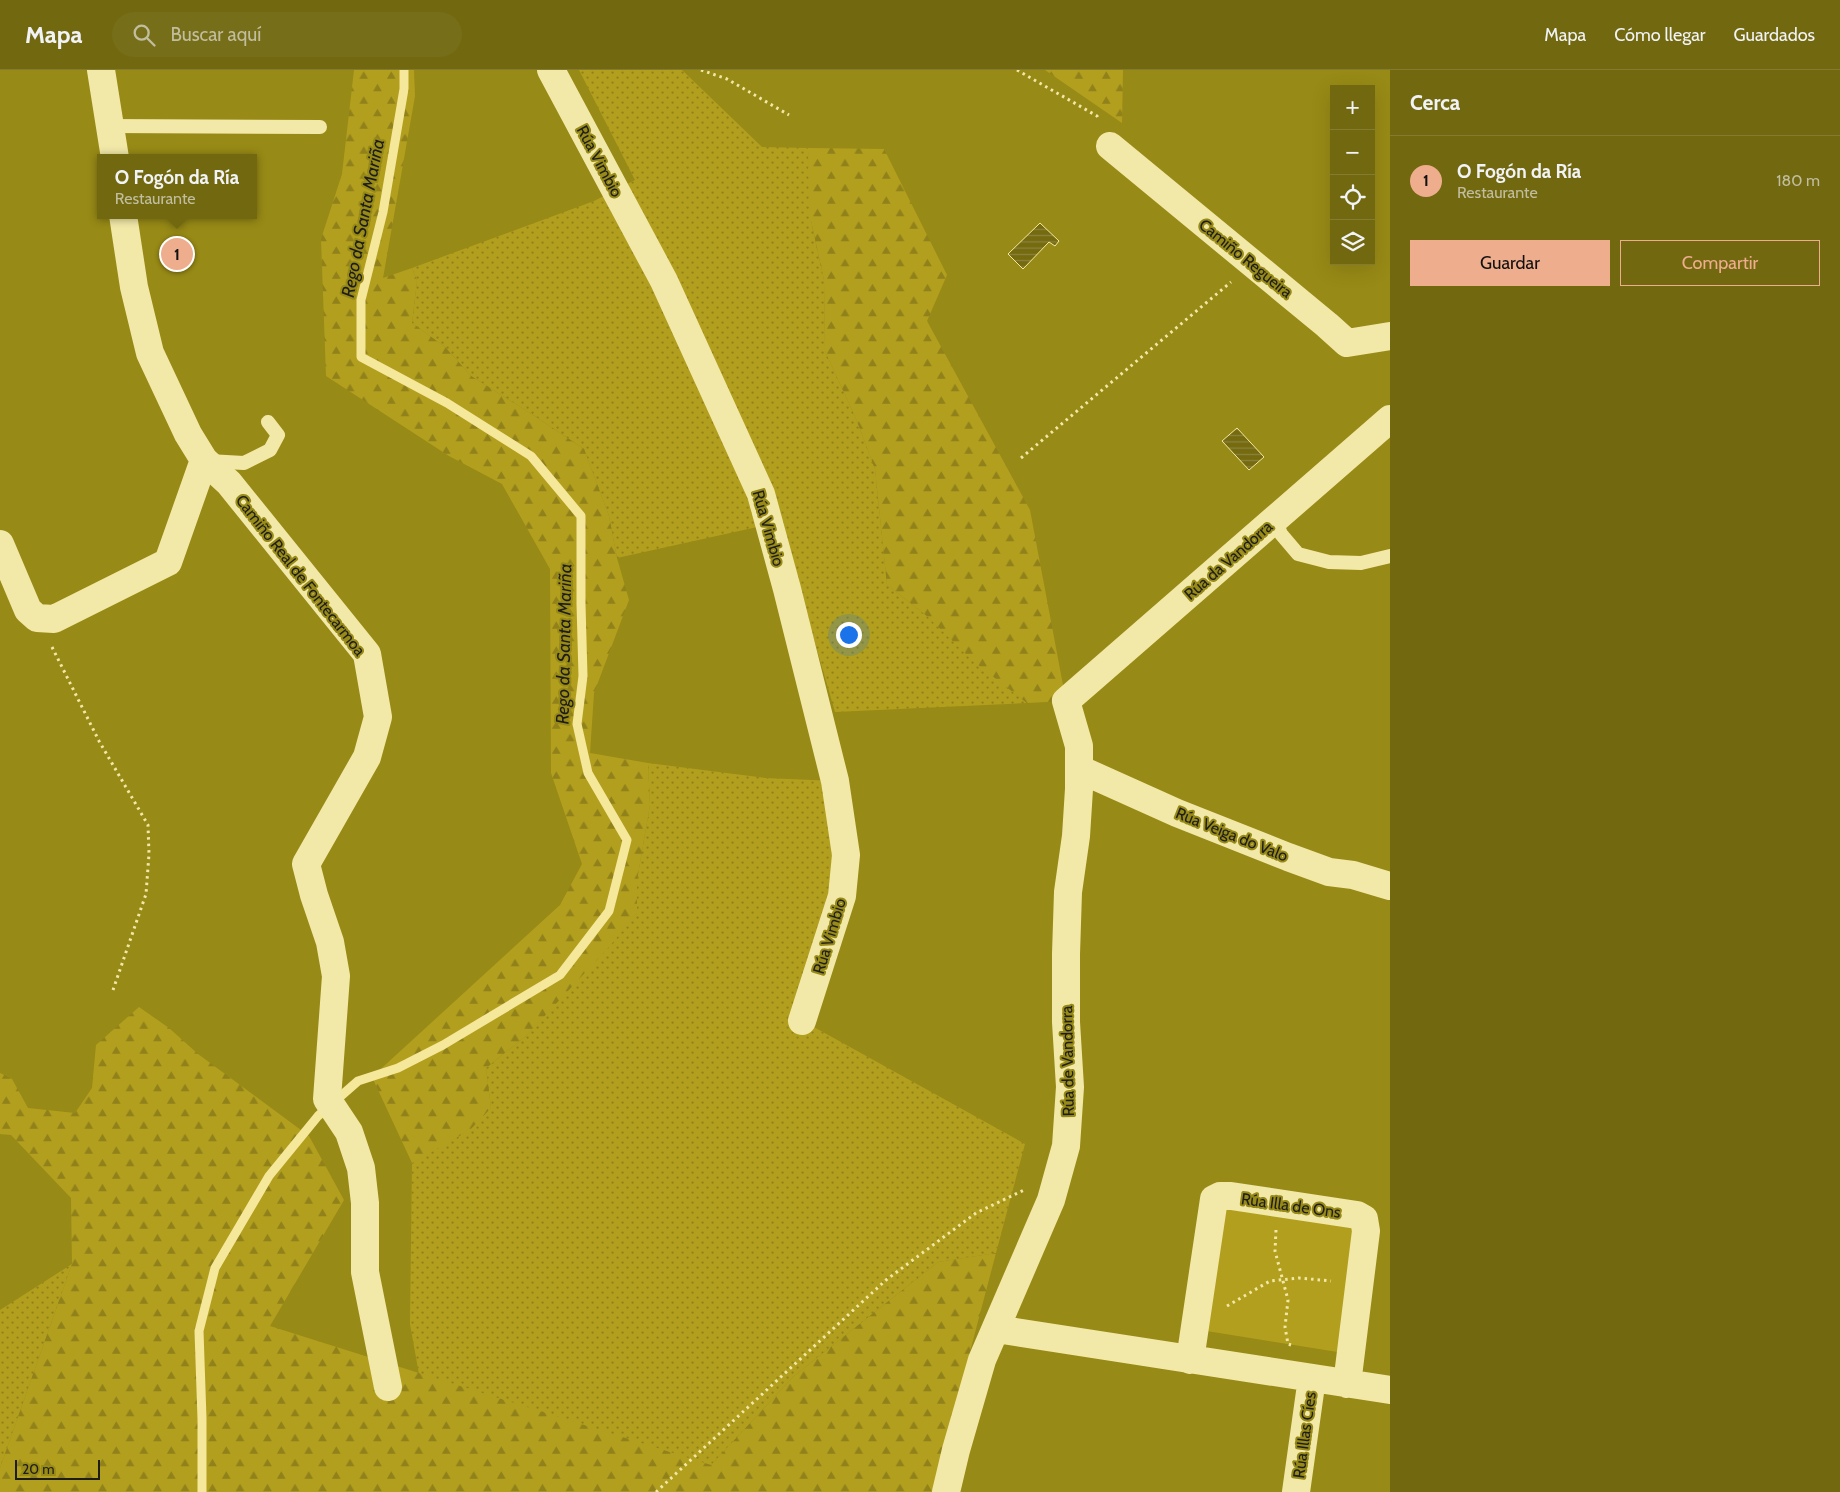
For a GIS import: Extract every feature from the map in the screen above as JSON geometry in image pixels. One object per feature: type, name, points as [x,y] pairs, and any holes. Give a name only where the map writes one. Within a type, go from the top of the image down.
[{"type":"street","points":[[101,70],[114,154]]},
{"type":"street","name":"Rúa Vimbio","points":[[551,70],[664,281],[753,476],[761,494],[787,589],[835,780],[846,855],[842,896],[802,1021]]},
{"type":"street","name":"Camiño Regueira","points":[[1110,146],[1347,343],[1390,336]]},
{"type":"street","name":"Camiño Real de Fontecarmoa","points":[[125,219],[134,287],[150,353],[188,434],[204,460],[229,484],[367,654],[378,717],[367,756],[306,864],[330,942],[336,976],[327,1099],[349,1132],[361,1168],[365,1203],[365,1272],[388,1387]]},
{"type":"street","name":"Rúa da Vandorra","points":[[1066,702],[1390,419]]},
{"type":"street","points":[[0,544],[28,610],[37,618],[54,619],[168,562],[204,460]]},
{"type":"street","name":"Rúa de Vandorra","points":[[946,1492],[982,1360],[1051,1200],[1066,1146],[1070,1087],[1066,1022],[1068,892],[1076,836],[1079,746],[1066,702]]},
{"type":"street","name":"Rúa Veiga do Valo","points":[[1079,769],[1177,813],[1288,857],[1329,872],[1352,875],[1390,886]]},
{"type":"street","name":"Rúa Illa de Ons","points":[[1190,1360],[1214,1199],[1220,1196],[1231,1196],[1276,1202],[1357,1215],[1364,1219],[1366,1231],[1347,1384]]},
{"type":"street","points":[[996,1328],[1390,1390]]},
{"type":"street","name":"Rúa Illas Cíes","points":[[1296,1492],[1312,1378]]},
{"type":"lane","points":[[109,126],[320,127]]},
{"type":"lane","points":[[204,460],[244,463],[270,450],[278,436],[268,422]]},
{"type":"lane","points":[[1275,519],[1281,534],[1298,554],[1329,562],[1360,563],[1390,556]]},
{"type":"path","points":[[701,70],[727,79],[789,115]]},
{"type":"path","points":[[1017,70],[1097,116],[1110,146]]},
{"type":"path","points":[[1021,458],[1253,264]]},
{"type":"path","points":[[37,618],[99,742],[148,825],[150,854],[146,894],[113,990]]},
{"type":"path","points":[[656,1492],[886,1280],[976,1213],[1058,1174]]},
{"type":"path","points":[[1276,1202],[1275,1251],[1288,1300],[1285,1327],[1288,1344],[1297,1346]]},
{"type":"path","points":[[1194,1330],[1218,1311],[1270,1281],[1299,1278],[1360,1283]]},
{"type":"green space","points":[[354,70],[414,70],[415,96],[383,278],[412,268],[417,281],[412,323],[445,347],[471,376],[584,449],[609,516],[617,558],[629,600],[594,693],[590,753],[648,763],[650,805],[637,880],[637,913],[608,948],[526,1036],[486,1068],[491,1108],[470,1130],[412,1163],[372,1077],[560,905],[582,864],[551,773],[550,569],[502,484],[449,456],[326,376],[321,239],[342,174]]},
{"type":"green space","points":[[579,70],[682,70],[762,147],[808,148],[812,226],[824,280],[825,351],[857,421],[875,469],[887,585],[927,616],[982,667],[1027,703],[835,712],[780,522],[617,558],[609,516],[584,449],[471,376],[445,347],[412,323],[417,281],[412,268],[594,201],[635,180]]},
{"type":"green space","points":[[1045,70],[1123,70],[1122,123]]},
{"type":"green space","points":[[808,148],[884,149],[947,275],[927,321],[1030,510],[1066,701],[1027,703],[973,661],[927,616],[887,585],[875,469],[857,421],[825,351],[824,280],[809,211]]},
{"type":"green space","points":[[648,763],[765,778],[835,781],[846,855],[803,1021],[1025,1144],[996,1253],[938,1262],[794,1376],[686,1492],[429,1430],[410,1324],[412,1163],[491,1108],[486,1068],[526,1036],[637,913],[637,880],[650,805]]},
{"type":"green space","points":[[139,1007],[169,1028],[198,1054],[309,1136],[344,1200],[270,1326],[711,1465],[794,1376],[938,1262],[996,1253],[933,1492],[0,1492],[0,1468],[72,1264],[71,1198],[11,1135],[0,1134],[0,1073],[12,1079],[28,1108],[75,1113],[92,1088],[96,1045]]},
{"type":"green space","points":[[1214,1199],[1364,1219],[1344,1353],[1194,1329]]},
{"type":"green space","points":[[72,1264],[0,1468],[0,1310]]},
{"type":"shaded area","points":[[1040,223],[1059,241],[1055,246],[1049,242],[1023,269],[1008,254]]},
{"type":"shaded area","points":[[1237,428],[1264,457],[1249,470],[1222,441]]},
{"type":"waterway","name":"Rego da Santa Mariña","points":[[202,1492],[199,1331],[215,1268],[269,1176],[318,1116],[358,1081],[398,1068],[443,1045],[560,975],[609,911],[627,840],[588,773],[577,724],[583,676],[581,516],[531,456],[447,403],[361,357],[361,300],[383,212],[404,89],[404,70]]},
{"type":"place","name":"O Fogón da Ría","points":[[177,254]]}]
